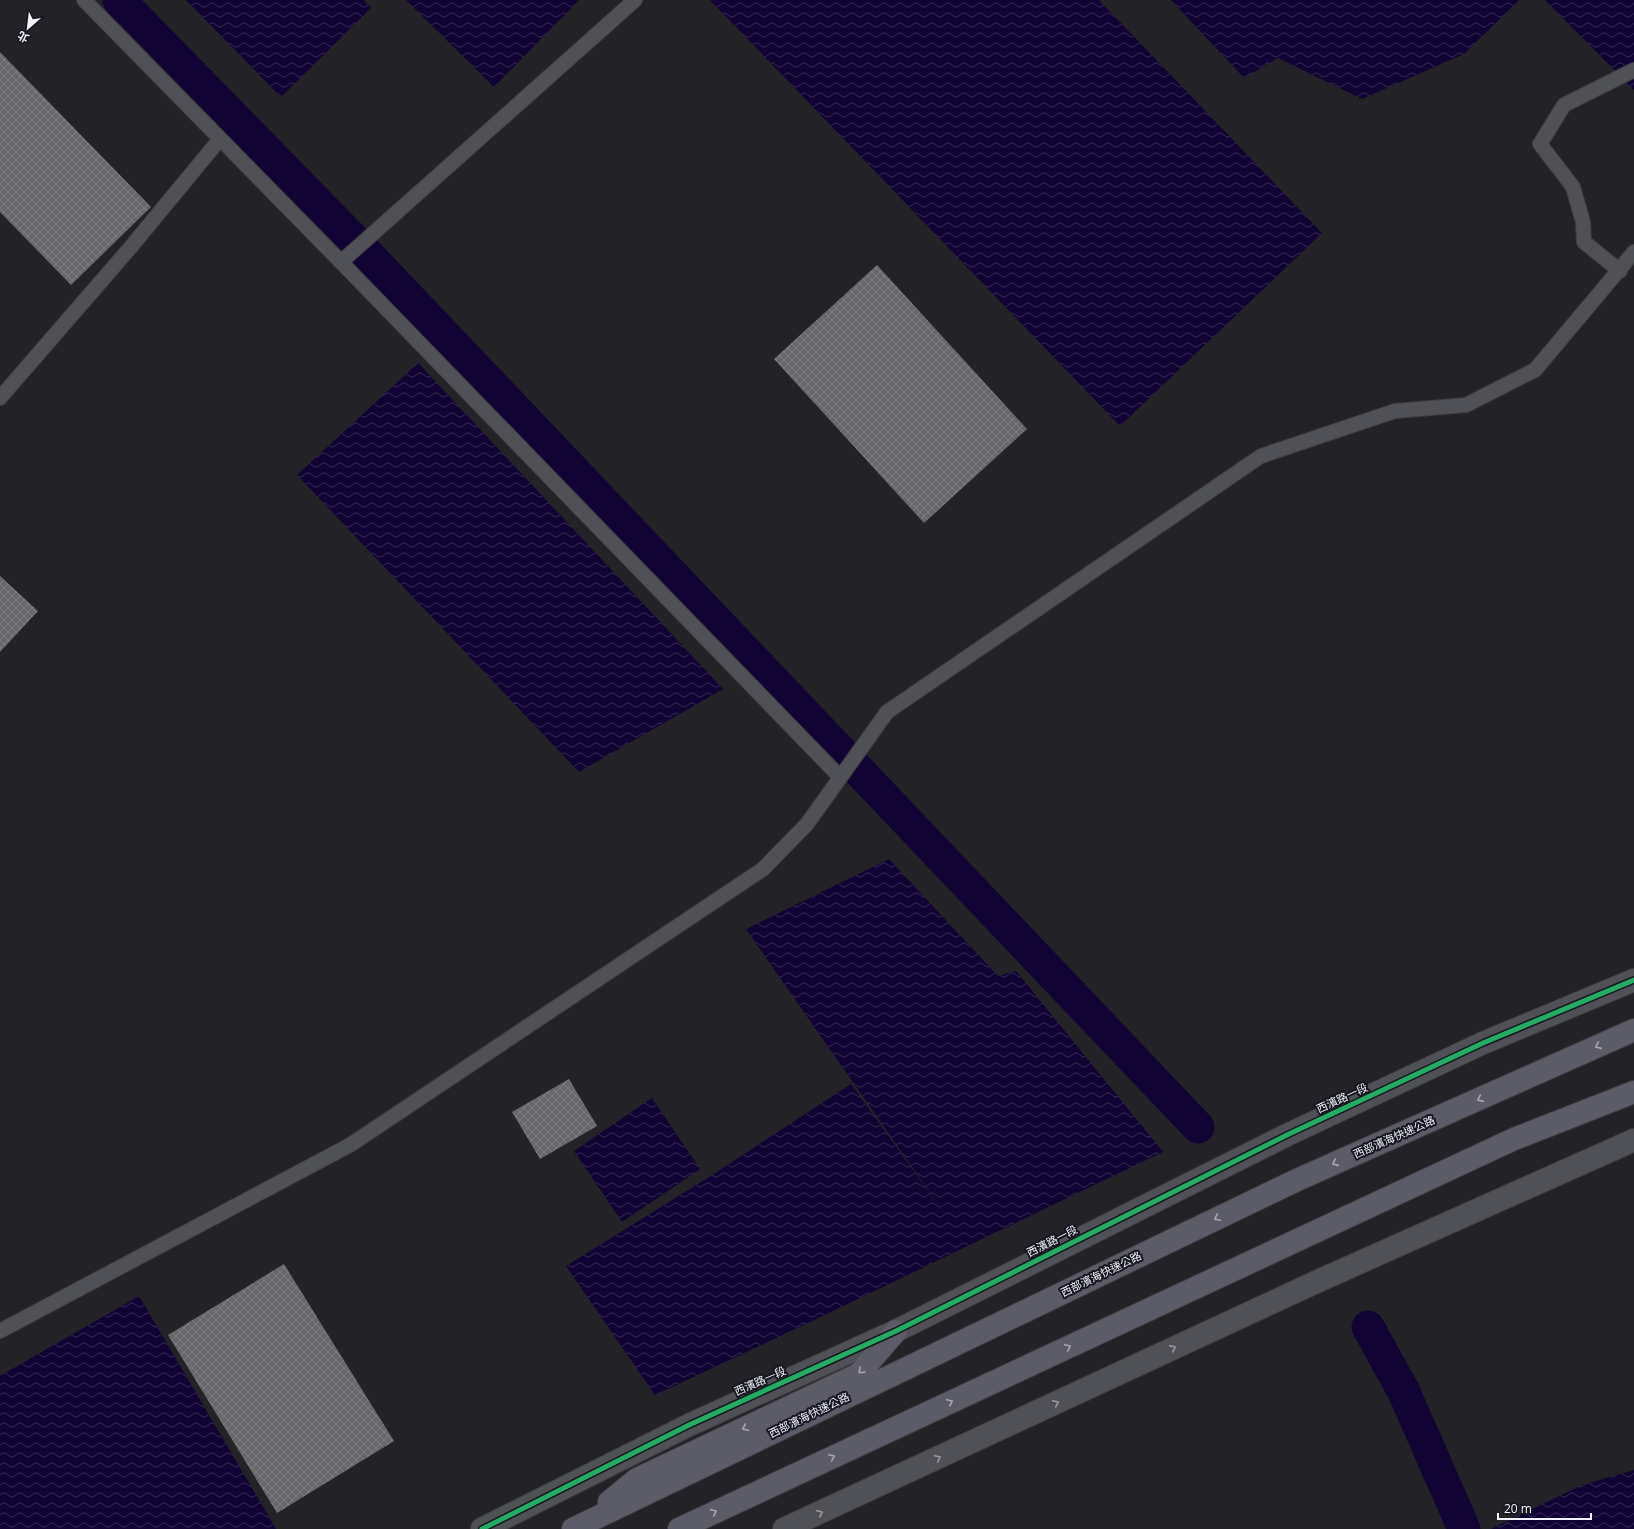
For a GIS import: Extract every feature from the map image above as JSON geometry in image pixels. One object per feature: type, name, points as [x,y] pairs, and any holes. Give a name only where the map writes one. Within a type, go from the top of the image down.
[{"type":"highway","name":"西部濱海快速公路","points":[[577,1527],[1297,1180],[1634,1030]]},
{"type":"highway","points":[[679,1529],[1514,1139],[1634,1092]]},
{"type":"highway","points":[[577,1527],[638,1479],[859,1374],[896,1330]]},
{"type":"street","name":"西濱路一段","points":[[482,1529],[689,1425],[896,1330],[1289,1134],[1483,1043],[1634,980]]},
{"type":"street","points":[[784,1529],[1316,1282],[1634,1140]]},
{"type":"lane","points":[[84,0],[341,262],[840,777]]},
{"type":"lane","points":[[341,262],[635,0]]},
{"type":"lane","points":[[1620,271],[1584,242],[1582,222],[1573,187],[1540,144],[1564,106],[1634,70]]},
{"type":"lane","points":[[0,398],[130,248],[220,139]]},
{"type":"lane","points":[[0,1331],[350,1145],[763,869],[807,824],[887,712],[1261,456],[1395,411],[1466,405],[1535,370],[1620,271],[1634,252]]},
{"type":"water","points":[[186,0],[364,0],[371,8],[281,97]]},
{"type":"water","points":[[406,0],[579,0],[494,87]]},
{"type":"water","points":[[710,0],[1099,0],[1322,233],[1120,426]]},
{"type":"water","points":[[1171,0],[1519,0],[1464,54],[1362,99],[1278,58],[1244,78]]},
{"type":"water","points":[[1545,0],[1634,0],[1634,90]]},
{"type":"water","points":[[418,363],[723,689],[579,772],[297,475]]},
{"type":"water","points":[[889,859],[998,976],[1016,971],[1163,1152],[846,1305],[655,1395],[566,1266],[709,1177],[851,1084],[949,1220],[746,929]]},
{"type":"water","points":[[652,1098],[700,1169],[622,1222],[574,1151]]},
{"type":"water","points":[[139,1296],[276,1529],[0,1529],[0,1376]]},
{"type":"water","points":[[1634,1470],[1634,1529],[1491,1529],[1582,1485]]},
{"type":"building","points":[[0,52],[151,207],[71,285],[0,212]]},
{"type":"building","points":[[877,265],[1027,429],[924,523],[774,359]]},
{"type":"building","points":[[0,576],[38,611],[0,652]]},
{"type":"building","points":[[569,1079],[597,1126],[540,1159],[512,1112]]},
{"type":"building","points":[[284,1264],[394,1441],[277,1513],[168,1335]]},
{"type":"waterway","points":[[119,0],[355,241],[1198,1127]]},
{"type":"waterway","points":[[1368,1327],[1404,1392],[1464,1529]]},
{"type":"cycle path","points":[[482,1529],[689,1425],[896,1331],[1289,1134],[1483,1043],[1634,980]]}]
